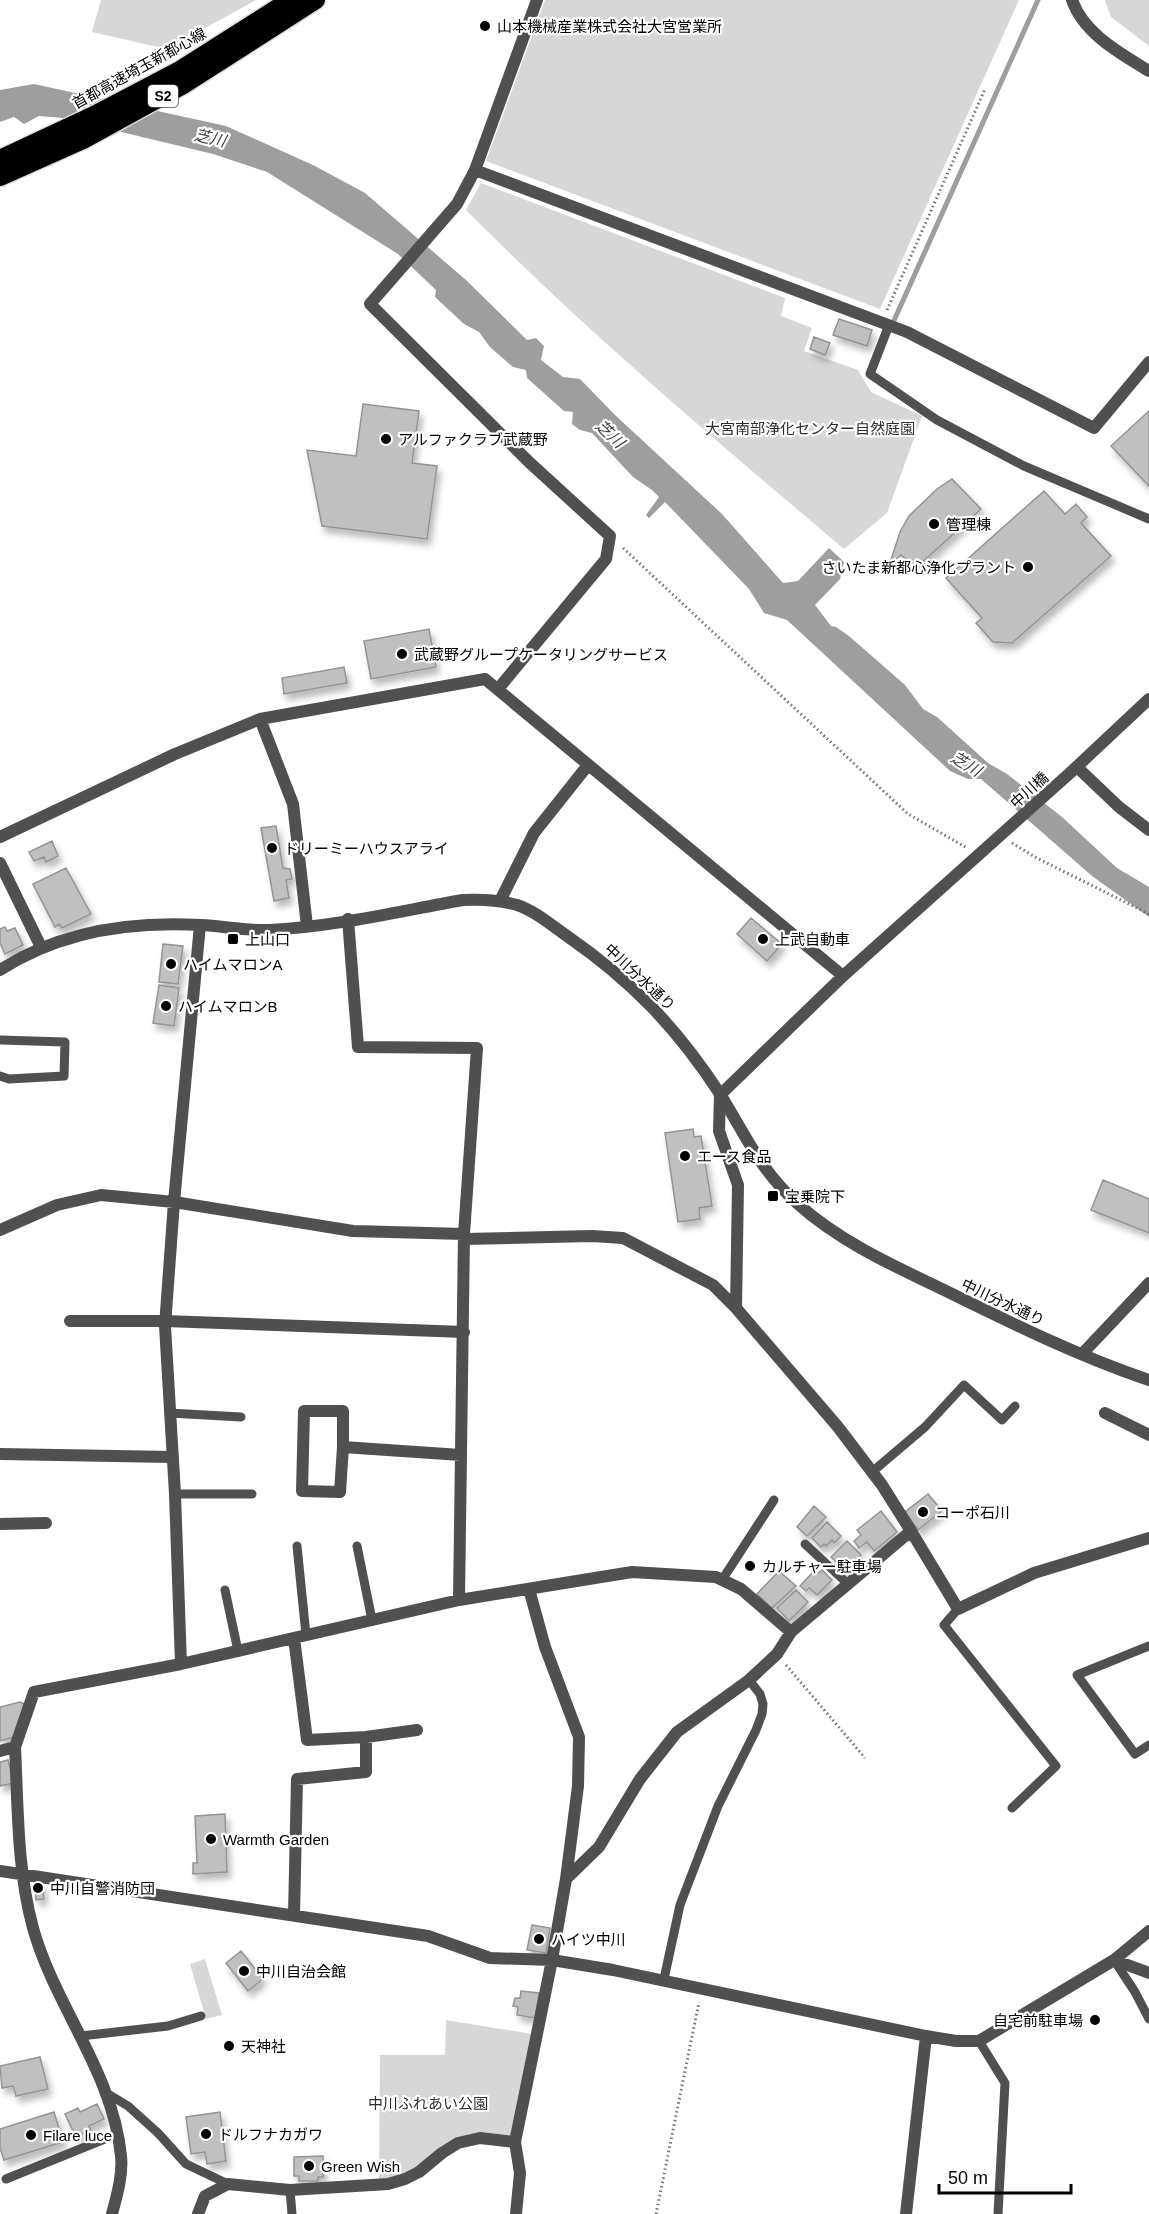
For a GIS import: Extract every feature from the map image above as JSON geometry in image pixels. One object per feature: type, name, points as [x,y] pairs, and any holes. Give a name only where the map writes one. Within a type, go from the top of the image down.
[{"type":"highway","name":"首都高速埼玉新都心線","points":[[0,159],[94,115],[178,71],[290,0]]},
{"type":"highway","name":"S2","points":[[0,177],[83,140],[185,84],[316,0]]},
{"type":"street","points":[[498,689],[606,560],[610,536],[530,462],[370,304],[457,204],[475,170],[537,0]]},
{"type":"street","points":[[1072,0],[1084,23],[1111,47],[1149,71]]},
{"type":"street","points":[[475,170],[907,332],[1094,428],[1149,362]]},
{"type":"street","points":[[0,837],[175,754],[260,719],[485,679],[843,976]]},
{"type":"street","name":"中川橋","points":[[720,1095],[843,976],[1074,770],[1149,699]]},
{"type":"street","points":[[260,719],[293,804],[308,926]]},
{"type":"street","points":[[500,902],[534,833],[588,765]]},
{"type":"street","points":[[1074,770],[1149,830]]},
{"type":"street","points":[[0,863],[41,947]]},
{"type":"street","name":"中川分水通り","points":[[0,970],[41,947],[85,933],[118,927],[147,924],[200,925],[267,930],[308,926],[463,900],[500,902],[518,906],[536,914],[593,954],[634,988],[678,1036],[720,1095],[749,1147],[774,1182],[822,1223],[892,1265],[1050,1341],[1149,1380]]},
{"type":"street","points":[[348,919],[358,1047],[477,1048],[465,1237],[459,1600]]},
{"type":"street","points":[[181,1664],[175,1494],[165,1321],[200,925]]},
{"type":"street","points":[[720,1095],[719,1131],[738,1185],[736,1308]]},
{"type":"street","points":[[0,1230],[57,1205],[100,1195],[174,1202],[353,1231],[465,1237],[592,1236],[623,1238],[712,1285],[736,1308],[872,1472],[958,1609],[1034,1573],[1149,1538]]},
{"type":"street","points":[[1083,1354],[1149,1283]]},
{"type":"street","points":[[70,1321],[165,1321],[464,1332]]},
{"type":"street","points":[[304,1411],[343,1411],[343,1447],[340,1492],[303,1491],[304,1411]]},
{"type":"street","points":[[1104,1413],[1149,1436]]},
{"type":"street","points":[[343,1447],[461,1455]]},
{"type":"street","points":[[0,1454],[172,1457]]},
{"type":"street","points":[[0,1524],[46,1523]]},
{"type":"street","points":[[566,1879],[599,1847],[640,1779],[677,1732],[749,1680],[777,1654],[791,1632],[911,1532]]},
{"type":"street","points":[[112,2214],[119,2186],[121,2158],[108,2094],[81,2036],[61,2002],[34,1929],[22,1875],[15,1747],[34,1692],[181,1664],[459,1600],[632,1572],[716,1577],[741,1589],[791,1632]]},
{"type":"street","points":[[516,2214],[520,2173],[515,2142],[552,1960],[566,1879],[578,1786],[579,1737],[545,1647],[529,1589]]},
{"type":"street","points":[[300,1637],[307,1740],[366,1737],[417,1730]]},
{"type":"street","points":[[294,1915],[297,1779],[366,1772],[366,1737]]},
{"type":"street","points":[[0,1751],[15,1747]]},
{"type":"street","points":[[0,1871],[428,1936],[490,1958],[552,1960],[664,1980],[956,2041],[979,2041],[1114,1960],[1149,1931]]},
{"type":"street","points":[[1114,1960],[1149,1973]]},
{"type":"street","points":[[906,2214],[926,2036]]},
{"type":"street","points":[[198,2214],[205,2196],[228,2184],[290,2190],[388,2184],[405,2180],[419,2172],[458,2143],[480,2138],[515,2142]]},
{"type":"lane","points":[[885,324],[870,374],[938,420],[1024,466],[1149,519]]},
{"type":"lane","points":[[0,1040],[65,1042],[64,1076],[9,1079],[0,1076]]},
{"type":"lane","points":[[872,1472],[925,1427],[964,1385],[1002,1420],[1015,1406]]},
{"type":"lane","points":[[169,1413],[241,1417]]},
{"type":"lane","points":[[175,1494],[252,1494]]},
{"type":"lane","points":[[722,1580],[774,1500]]},
{"type":"lane","points":[[806,1544],[848,1584]]},
{"type":"lane","points":[[297,1546],[300,1637]]},
{"type":"lane","points":[[357,1546],[372,1620]]},
{"type":"lane","points":[[225,1590],[238,1651]]},
{"type":"lane","points":[[958,1609],[944,1625],[1056,1766],[1012,1808]]},
{"type":"lane","points":[[1149,1646],[1077,1675],[1135,1754],[1149,1745]]},
{"type":"lane","points":[[664,1980],[680,1905],[718,1806],[762,1714],[763,1704],[760,1694],[749,1680]]},
{"type":"lane","points":[[1114,1960],[1149,2019]]},
{"type":"lane","points":[[81,2036],[168,2026],[201,2016]]},
{"type":"lane","points":[[979,2041],[1005,2083],[998,2214]]},
{"type":"lane","points":[[108,2094],[128,2106],[158,2133],[186,2164],[228,2184]]},
{"type":"lane","points":[[6,2179],[117,2134]]},
{"type":"lane","points":[[290,2190],[292,2214]]},
{"type":"path","points":[[885,324],[985,89]]},
{"type":"path","points":[[610,536],[908,814],[979,855]]},
{"type":"path","points":[[1004,833],[1035,857],[1149,914]]},
{"type":"path","points":[[777,1654],[865,1758]]},
{"type":"path","points":[[656,2214],[701,1989]]},
{"type":"green space","points":[[101,0],[256,0],[167,49],[92,32]]},
{"type":"green space","points":[[545,0],[1019,0],[880,309],[486,161]]},
{"type":"green space","points":[[1105,0],[1149,0],[1149,46],[1111,17]]},
{"type":"green space","name":"大宮南部浄化センター自然庭園","points":[[481,183],[785,298],[781,316],[812,328],[804,351],[858,370],[871,392],[922,416],[887,513],[844,549],[604,341],[466,210]]},
{"type":"green space","points":[[205,1959],[222,2015],[206,2019],[190,1964]]},
{"type":"green space","name":"中川ふれあい公園","points":[[446,2020],[532,2034],[511,2137],[478,2136],[421,2169],[379,2181],[380,2055],[445,2055]]},
{"type":"water","name":"芝川","points":[[34,84],[226,126],[315,166],[365,193],[466,280],[527,340],[536,338],[544,346],[541,360],[563,377],[580,379],[615,415],[722,514],[783,583],[798,581],[829,548],[844,562],[840,579],[815,605],[831,626],[849,636],[905,685],[923,709],[937,717],[988,763],[1007,774],[1062,817],[1117,868],[1149,887],[1149,917],[1092,876],[981,779],[968,779],[950,771],[787,620],[764,613],[749,589],[665,502],[649,518],[646,515],[659,497],[633,477],[592,433],[580,430],[572,424],[573,412],[564,411],[527,378],[526,370],[513,367],[490,347],[479,332],[464,324],[435,297],[436,290],[398,254],[267,172],[213,154],[63,118],[39,116],[24,124],[14,117],[0,122],[0,90]]},
{"type":"building","points":[[839,319],[872,330],[867,346],[833,335]]},
{"type":"building","points":[[814,337],[830,343],[825,355],[810,349]]},
{"type":"building","points":[[363,404],[419,411],[412,463],[437,466],[427,539],[322,526],[307,450],[356,456]]},
{"type":"building","points":[[1149,411],[1149,486],[1111,446]]},
{"type":"building","name":"管理棟","points":[[952,479],[981,509],[917,567],[901,555],[889,566],[900,532],[909,516],[937,489]]},
{"type":"building","name":"さいたま新都心浄化プラント","points":[[1044,491],[1065,514],[1076,504],[1087,517],[1081,523],[1111,556],[1012,643],[993,642],[976,623],[982,618],[946,578]]},
{"type":"building","points":[[429,629],[436,667],[371,679],[364,641]]},
{"type":"building","points":[[344,667],[347,683],[284,694],[282,678]]},
{"type":"building","name":"ドリーミーハウスアライ","points":[[276,826],[283,868],[290,869],[292,879],[286,880],[289,898],[274,901],[261,828]]},
{"type":"building","points":[[52,841],[58,856],[46,862],[44,857],[34,861],[29,852]]},
{"type":"building","points":[[66,868],[91,914],[62,928],[59,924],[55,927],[33,884]]},
{"type":"building","points":[[751,918],[782,944],[767,961],[737,934]]},
{"type":"building","points":[[5,927],[7,931],[15,928],[23,945],[5,954],[0,943],[0,929]]},
{"type":"building","name":"ハイムマロンA","points":[[163,944],[183,946],[178,984],[159,982]]},
{"type":"building","name":"ハイムマロンB","points":[[159,985],[179,988],[174,1026],[153,1023]]},
{"type":"building","points":[[693,1129],[694,1137],[701,1136],[712,1206],[699,1208],[700,1219],[678,1222],[665,1133]]},
{"type":"building","points":[[1103,1180],[1149,1199],[1149,1233],[1091,1210]]},
{"type":"building","name":"コーポ石川","points":[[928,1494],[942,1511],[918,1530],[905,1512]]},
{"type":"building","points":[[814,1506],[826,1517],[807,1536],[797,1527]]},
{"type":"building","points":[[881,1511],[897,1532],[874,1551],[867,1542],[859,1548],[854,1541],[861,1535],[857,1530]]},
{"type":"building","points":[[827,1522],[841,1536],[834,1543],[832,1540],[826,1546],[824,1544],[821,1547],[812,1538]]},
{"type":"building","points":[[847,1541],[861,1555],[845,1571],[831,1557]]},
{"type":"building","points":[[822,1570],[832,1580],[817,1595],[809,1588],[806,1591],[800,1586],[814,1571],[817,1574]]},
{"type":"building","points":[[779,1571],[796,1586],[772,1608],[757,1594]]},
{"type":"building","points":[[796,1590],[808,1602],[789,1621],[777,1608]]},
{"type":"building","points":[[20,1702],[24,1704],[14,1737],[0,1741],[0,1707]]},
{"type":"building","points":[[8,1760],[14,1783],[0,1786],[0,1762]]},
{"type":"building","name":"Warmth Garden","points":[[225,1814],[227,1872],[193,1874],[193,1863],[197,1863],[195,1816]]},
{"type":"building","points":[[35,1883],[42,1883],[44,1899],[36,1900]]},
{"type":"building","name":"ハイツ中川","points":[[532,1925],[550,1928],[546,1953],[527,1950]]},
{"type":"building","points":[[241,1951],[263,1979],[248,1991],[226,1963]]},
{"type":"building","points":[[521,1991],[539,1993],[535,2018],[517,2015],[518,2007],[513,2006],[515,1998],[520,1998]]},
{"type":"building","points":[[40,2057],[48,2089],[16,2096],[13,2086],[2,2088],[0,2066]]},
{"type":"building","points":[[97,2104],[104,2119],[89,2126],[91,2130],[76,2137],[65,2114],[78,2108],[80,2112]]},
{"type":"building","name":"Filare luce","points":[[54,2112],[63,2142],[4,2160],[0,2148],[0,2129]]},
{"type":"building","name":"ドルフナカガワ","points":[[220,2112],[226,2161],[207,2164],[205,2152],[191,2154],[186,2117]]},
{"type":"building","name":"Green Wish","points":[[323,2156],[323,2177],[318,2177],[318,2181],[299,2181],[299,2176],[294,2176],[294,2157]]},
{"type":"waterway","points":[[892,325],[1038,0]]},
{"type":"place","name":"山本機械産業株式会社大宮営業所","points":[[485,26]]},
{"type":"place","name":"アルファクラブ武蔵野","points":[[386,439]]},
{"type":"place","name":"管理棟","points":[[934,524]]},
{"type":"place","name":"さいたま新都心浄化プラント","points":[[1028,567]]},
{"type":"place","name":"武蔵野グループケータリングサービス","points":[[402,654]]},
{"type":"place","name":"ドリーミーハウスアライ","points":[[272,848]]},
{"type":"place","name":"上山口","points":[[233,939]]},
{"type":"place","name":"上武自動車","points":[[763,939]]},
{"type":"place","name":"ハイムマロンA","points":[[171,964]]},
{"type":"place","name":"ハイムマロンB","points":[[166,1006]]},
{"type":"place","name":"エース食品","points":[[685,1156]]},
{"type":"place","name":"宝乗院下","points":[[773,1196]]},
{"type":"place","name":"コーポ石川","points":[[923,1512]]},
{"type":"place","name":"カルチャー駐車場","points":[[750,1566]]},
{"type":"place","name":"Warmth Garden","points":[[211,1839]]},
{"type":"place","name":"中川自警消防団","points":[[38,1888]]},
{"type":"place","name":"ハイツ中川","points":[[539,1939]]},
{"type":"place","name":"中川自治会館","points":[[244,1971]]},
{"type":"place","name":"自宅前駐車場","points":[[1095,2020]]},
{"type":"place","name":"天神社","points":[[229,2046]]},
{"type":"place","name":"ドルフナカガワ","points":[[206,2134]]},
{"type":"place","name":"Filare luce","points":[[31,2135]]},
{"type":"place","name":"Green Wish","points":[[309,2166]]}]
